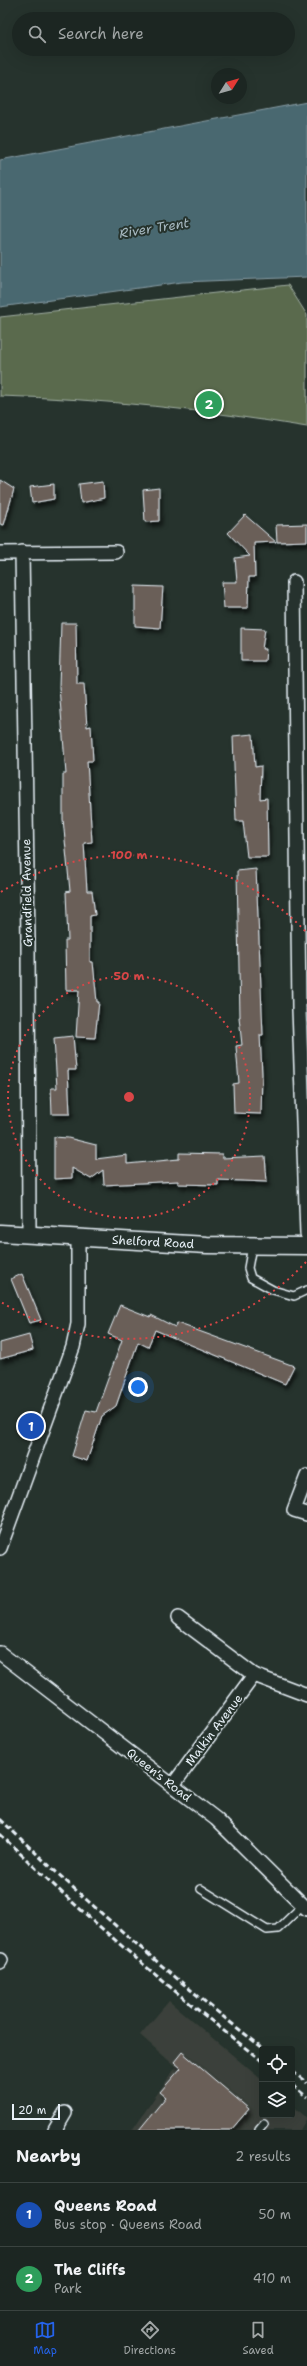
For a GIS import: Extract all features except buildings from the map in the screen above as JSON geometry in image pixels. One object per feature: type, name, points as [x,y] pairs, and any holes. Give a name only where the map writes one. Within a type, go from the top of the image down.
[{"type":"street","name":"Grandfield Avenue","points":[[22,552],[28,937],[29,1235]]},
{"type":"street","points":[[0,553],[116,552]]},
{"type":"street","points":[[294,582],[301,741],[303,1009],[307,1234]]},
{"type":"street","name":"Shelford Road","points":[[0,1233],[252,1246],[307,1246]]},
{"type":"street","points":[[0,1548],[73,1347],[78,1324],[78,1238]]},
{"type":"street","points":[[307,1476],[294,1510],[307,1514]]},
{"type":"street","points":[[178,1618],[254,1675],[307,1695]]},
{"type":"street","name":"Queen's Road","points":[[0,1653],[216,1819],[306,1905]]},
{"type":"street","name":"Malkin Avenue","points":[[173,1785],[254,1675]]},
{"type":"street","points":[[55,2130],[65,2113]]},
{"type":"lane","points":[[252,1246],[248,1268],[251,1278],[273,1290],[294,1296],[307,1290]]},
{"type":"lane","points":[[201,1889],[267,1930],[278,1929],[306,1905]]},
{"type":"lane","points":[[259,2130],[264,2124]]},
{"type":"shaded area","points":[[169,2001],[259,2077],[259,2118],[295,2118],[295,2108],[307,2118],[300,2130],[132,2130],[176,2067],[140,2035]]},
{"type":"green space","points":[[288,285],[307,315],[307,427],[231,415],[154,406],[39,397],[0,396],[0,317]]},
{"type":"water","name":"River Trent","points":[[307,102],[307,277],[182,282],[0,307],[0,160]]},
{"type":"railway","points":[[0,1819],[129,1937],[260,2046]]},
{"type":"railway","points":[[0,1834],[95,1923],[194,2007],[259,2059]]},
{"type":"railway","points":[[295,2073],[307,2083]]},
{"type":"railway","points":[[295,2087],[307,2097]]},
{"type":"place","name":"The Cliffs","points":[[209,404]]},
{"type":"place","name":"Queens Road","points":[[31,1426]]}]
